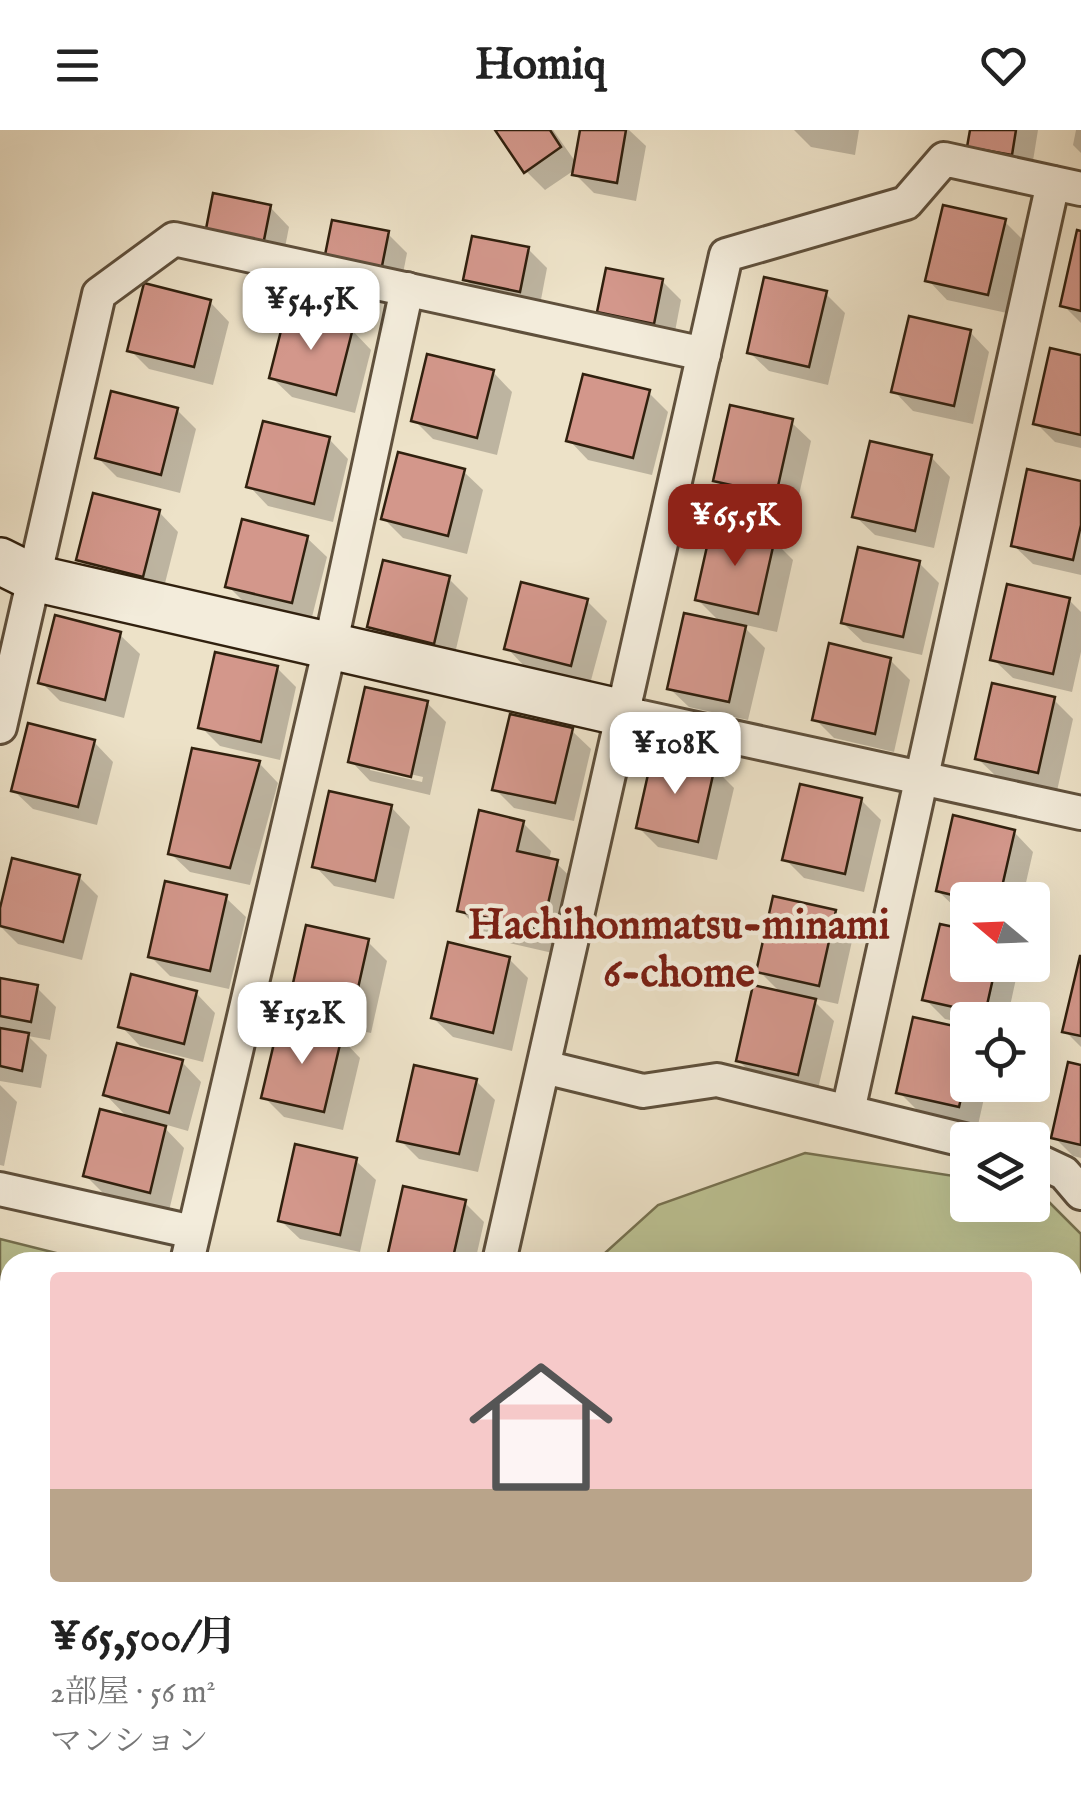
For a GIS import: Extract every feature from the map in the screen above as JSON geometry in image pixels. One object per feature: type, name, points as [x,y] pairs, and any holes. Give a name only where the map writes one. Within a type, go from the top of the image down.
[{"type":"street","points":[[501,1252],[726,256],[906,203],[944,160],[1067,186],[920,775],[848,1111]]},
{"type":"street","points":[[0,727],[17,570],[99,294],[174,238],[704,354]]},
{"type":"street","points":[[0,1189],[190,1247],[330,647],[407,289]]},
{"type":"street","points":[[17,570],[330,647],[1081,812]]},
{"type":"street","points":[[544,1068],[643,1091],[717,1080],[950,1136]]},
{"type":"street","points":[[1050,1167],[1064,1174],[1081,1193]]},
{"type":"green space","points":[[805,1153],[950,1175],[950,1222],[1050,1222],[1050,1203],[1081,1234],[1081,1252],[606,1252],[658,1205]]},
{"type":"green space","points":[[0,1239],[52,1252],[0,1252]]},
{"type":"building","points":[[495,130],[550,130],[561,147],[524,173]]},
{"type":"building","points":[[580,130],[626,130],[617,183],[572,175]]},
{"type":"building","points":[[970,130],[1016,130],[1012,155],[967,147]]},
{"type":"building","points":[[213,193],[271,205],[262,250],[204,239]]},
{"type":"building","points":[[943,205],[1006,219],[988,295],[925,281]]},
{"type":"building","points":[[332,220],[389,231],[380,276],[323,265]]},
{"type":"building","points":[[1077,230],[1081,231],[1081,311],[1060,306]]},
{"type":"building","points":[[472,236],[529,247],[520,292],[463,280]]},
{"type":"building","points":[[606,268],[663,279],[654,324],[597,312]]},
{"type":"building","points":[[764,277],[827,291],[809,367],[747,353]]},
{"type":"building","points":[[144,283],[211,300],[194,367],[127,351]]},
{"type":"building","points":[[286,311],[353,328],[336,395],[269,378]]},
{"type":"building","points":[[909,316],[971,330],[954,406],[891,392]]},
{"type":"building","points":[[1050,348],[1081,355],[1081,435],[1033,424]]},
{"type":"building","points":[[427,354],[494,370],[477,438],[411,421]]},
{"type":"building","points":[[583,374],[650,390],[633,458],[566,441]]},
{"type":"building","points":[[111,391],[178,408],[161,475],[95,458]]},
{"type":"building","points":[[730,405],[793,419],[776,495],[713,481]]},
{"type":"building","points":[[263,421],[330,437],[314,504],[246,487]]},
{"type":"building","points":[[870,441],[932,455],[915,531],[852,517]]},
{"type":"building","points":[[398,452],[465,469],[448,536],[381,519]]},
{"type":"building","points":[[1027,469],[1081,481],[1081,525],[1073,560],[1011,546]]},
{"type":"building","points":[[93,493],[160,510],[143,577],[76,560]]},
{"type":"building","points":[[242,519],[308,536],[292,603],[225,587]]},
{"type":"building","points":[[712,524],[775,538],[758,614],[695,600]]},
{"type":"building","points":[[858,547],[920,561],[903,637],[841,623]]},
{"type":"building","points":[[383,560],[450,576],[434,644],[367,627]]},
{"type":"building","points":[[521,582],[588,599],[571,666],[504,649]]},
{"type":"building","points":[[1007,584],[1070,598],[1053,674],[990,660]]},
{"type":"building","points":[[684,613],[746,626],[729,702],[667,689]]},
{"type":"building","points":[[55,615],[121,632],[105,700],[38,683]]},
{"type":"building","points":[[829,643],[891,658],[875,734],[812,720]]},
{"type":"building","points":[[215,652],[278,666],[261,742],[198,728]]},
{"type":"building","points":[[992,683],[1055,697],[1038,773],[975,759]]},
{"type":"building","points":[[365,687],[428,701],[411,777],[348,762]]},
{"type":"building","points":[[510,714],[573,728],[555,803],[492,790]]},
{"type":"building","points":[[28,723],[95,740],[78,807],[11,791]]},
{"type":"building","points":[[192,748],[260,761],[230,868],[168,854]]},
{"type":"building","points":[[653,752],[715,766],[698,842],[636,828]]},
{"type":"building","points":[[800,784],[862,798],[845,874],[782,860]]},
{"type":"building","points":[[329,791],[392,805],[375,881],[312,867]]},
{"type":"building","points":[[479,810],[524,821],[517,851],[558,860],[542,930],[457,911]]},
{"type":"building","points":[[953,815],[1015,830],[1003,882],[950,882],[950,894],[936,891]]},
{"type":"building","points":[[12,858],[80,875],[63,942],[0,926],[0,908]]},
{"type":"building","points":[[165,881],[227,895],[210,971],[148,957]]},
{"type":"building","points":[[773,896],[836,910],[819,986],[756,972]]},
{"type":"building","points":[[940,924],[950,926],[950,982],[992,982],[988,1002],[950,1002],[950,1006],[922,1000]]},
{"type":"building","points":[[306,925],[369,939],[352,1015],[289,1001]]},
{"type":"building","points":[[448,942],[510,957],[493,1033],[431,1018]]},
{"type":"building","points":[[1081,956],[1081,1036],[1062,1032]]},
{"type":"building","points":[[131,974],[197,991],[184,1044],[118,1027]]},
{"type":"building","points":[[0,978],[38,985],[31,1022],[0,1016]]},
{"type":"building","points":[[753,985],[816,999],[798,1075],[736,1061]]},
{"type":"building","points":[[913,1017],[950,1025],[950,1102],[960,1102],[959,1107],[896,1093]]},
{"type":"building","points":[[279,1022],[342,1036],[324,1112],[261,1098]]},
{"type":"building","points":[[0,1028],[29,1033],[22,1071],[0,1066]]},
{"type":"building","points":[[117,1043],[183,1060],[169,1113],[103,1095]]},
{"type":"building","points":[[1068,1062],[1081,1065],[1081,1145],[1051,1138]]},
{"type":"building","points":[[414,1065],[477,1079],[459,1154],[397,1141]]},
{"type":"building","points":[[100,1109],[166,1126],[150,1193],[83,1176]]},
{"type":"building","points":[[295,1144],[357,1158],[340,1235],[278,1221]]},
{"type":"building","points":[[403,1186],[466,1200],[454,1252],[388,1252]]},
{"type":"district","name":"Hachihonmatsu-minami 6-chome","points":[[679,950]]}]
